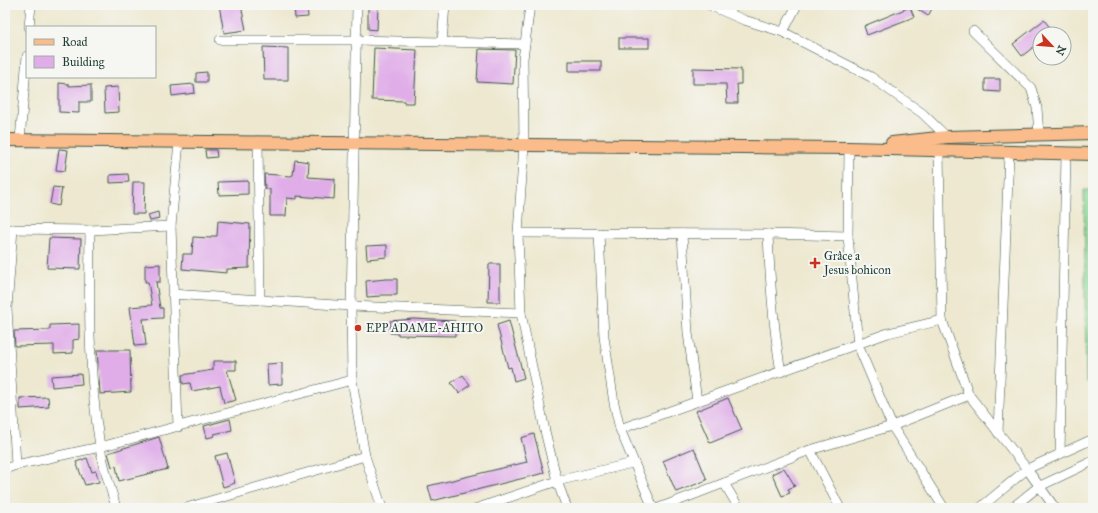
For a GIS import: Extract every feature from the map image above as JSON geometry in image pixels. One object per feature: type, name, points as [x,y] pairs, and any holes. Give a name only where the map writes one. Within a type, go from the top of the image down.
[{"type":"main road","points":[[849,148],[947,137],[1093,133]]},
{"type":"main road","points":[[5,140],[849,148],[1093,154]]},
{"type":"street","points":[[30,26],[31,5]]},
{"type":"street","points":[[357,5],[351,306],[352,380],[365,456],[382,508]]},
{"type":"street","points":[[442,42],[445,5]]},
{"type":"street","points":[[530,5],[525,44],[524,145],[518,233],[521,313],[545,431],[557,481],[567,508]]},
{"type":"street","points":[[709,5],[744,20],[783,32],[871,77],[922,113],[947,137]]},
{"type":"street","points":[[783,32],[798,5]]},
{"type":"street","points":[[973,32],[1031,88],[1037,108],[1039,134]]},
{"type":"street","points":[[220,40],[356,40],[525,44]]},
{"type":"street","points":[[20,140],[26,68]]},
{"type":"street","points":[[178,427],[172,294],[171,226],[179,142]]},
{"type":"street","points":[[258,142],[260,300]]},
{"type":"street","points":[[849,148],[848,236],[858,344],[892,426],[944,508]]},
{"type":"street","points":[[939,151],[942,320],[970,395],[1055,508]]},
{"type":"street","points":[[998,433],[1009,153]]},
{"type":"street","points":[[1060,454],[1066,154]]},
{"type":"street","points":[[16,465],[8,385],[6,308],[9,229],[90,230],[171,226]]},
{"type":"street","points":[[90,230],[89,318],[92,381],[100,447],[116,508]]},
{"type":"street","points":[[518,233],[768,234],[848,236]]},
{"type":"street","points":[[599,233],[604,337],[614,403],[620,429],[653,508]]},
{"type":"street","points":[[682,234],[688,333],[697,401]]},
{"type":"street","points":[[768,234],[775,335],[781,372]]},
{"type":"street","points":[[172,294],[351,306],[521,313]]},
{"type":"street","points":[[620,429],[888,333],[942,320]]},
{"type":"street","points":[[5,469],[16,465],[100,447],[178,427],[352,380]]},
{"type":"street","points":[[658,508],[810,450],[892,426],[970,395]]},
{"type":"street","points":[[980,508],[1027,469],[1093,439]]},
{"type":"street","points":[[810,450],[840,508]]},
{"type":"street","points":[[186,508],[365,456]]},
{"type":"street","points":[[1012,508],[1038,486],[1093,461]]},
{"type":"street","points":[[478,508],[557,481],[633,463]]},
{"type":"street","points":[[724,483],[739,508]]},
{"type":"green space","points":[[1084,190],[1093,190],[1093,383],[1086,382]]},
{"type":"building","points":[[219,5],[241,5],[246,30],[224,33]]},
{"type":"building","points":[[294,5],[307,5],[308,17],[295,18]]},
{"type":"building","points":[[911,5],[934,5],[928,16]]},
{"type":"building","points":[[368,7],[378,7],[377,30],[368,29]]},
{"type":"building","points":[[910,7],[914,17],[867,35],[864,26]]},
{"type":"building","points":[[1044,20],[1049,26],[1036,26]]},
{"type":"building","points":[[1032,29],[1032,48],[1022,56],[1013,44]]},
{"type":"building","points":[[619,38],[649,38],[649,48],[619,48]]},
{"type":"building","points":[[263,47],[288,48],[288,80],[264,80]]},
{"type":"building","points":[[374,48],[417,50],[414,103],[404,103],[404,101],[372,100]]},
{"type":"building","points":[[479,49],[515,50],[513,84],[477,82]]},
{"type":"building","points":[[569,61],[601,61],[601,71],[569,71]]},
{"type":"building","points":[[693,68],[741,69],[741,84],[737,84],[738,103],[727,103],[726,84],[693,84]]},
{"type":"building","points":[[207,72],[207,82],[196,82],[196,73]]},
{"type":"building","points":[[985,79],[1000,79],[1000,92],[985,91]]},
{"type":"building","points":[[59,83],[69,84],[69,86],[91,85],[91,102],[79,102],[79,113],[59,112]]},
{"type":"building","points":[[194,84],[195,93],[172,96],[171,86]]},
{"type":"building","points":[[118,87],[119,112],[105,113],[104,88]]},
{"type":"building","points":[[59,149],[68,150],[65,171],[56,170]]},
{"type":"building","points":[[205,150],[216,150],[217,157],[206,158]]},
{"type":"building","points":[[295,160],[309,162],[308,177],[335,179],[334,199],[297,196],[297,199],[287,198],[286,216],[270,216],[270,189],[265,189],[264,174],[291,176],[293,175]]},
{"type":"building","points":[[128,174],[129,182],[110,183],[110,175]]},
{"type":"building","points":[[248,181],[248,194],[219,195],[218,182]]},
{"type":"building","points":[[133,182],[145,182],[144,214],[132,214]]},
{"type":"building","points":[[53,187],[62,188],[59,206],[50,204]]},
{"type":"building","points":[[158,212],[159,219],[150,221],[148,215]]},
{"type":"building","points":[[218,221],[250,224],[249,268],[227,269],[227,273],[182,269],[183,254],[192,254],[193,237],[211,238],[211,236],[217,236]]},
{"type":"building","points":[[49,238],[81,239],[80,269],[47,268]]},
{"type":"building","points":[[387,245],[387,257],[367,259],[366,246]]},
{"type":"building","points":[[160,264],[160,282],[156,282],[160,308],[163,308],[163,318],[143,319],[146,345],[135,346],[130,307],[152,305],[148,282],[145,282],[145,265]]},
{"type":"building","points":[[489,264],[500,264],[500,302],[488,302]]},
{"type":"building","points":[[397,279],[397,295],[367,297],[366,281]]},
{"type":"building","points":[[413,319],[455,321],[455,336],[398,335],[398,333],[390,333],[390,321]]},
{"type":"building","points":[[509,321],[524,378],[514,381],[511,367],[508,368],[497,325]]},
{"type":"building","points":[[79,324],[79,339],[73,340],[73,353],[54,354],[54,345],[15,346],[14,331],[50,330],[50,325]]},
{"type":"building","points":[[97,350],[130,350],[131,392],[100,394]]},
{"type":"building","points":[[213,361],[236,361],[236,370],[227,370],[236,400],[224,403],[220,386],[192,391],[190,383],[183,384],[182,375],[213,370]]},
{"type":"building","points":[[282,363],[282,384],[268,385],[267,364]]},
{"type":"building","points":[[81,374],[82,384],[52,387],[51,376]]},
{"type":"building","points":[[463,375],[470,385],[459,393],[451,383]]},
{"type":"building","points":[[48,397],[49,407],[20,409],[20,398]]},
{"type":"building","points":[[728,398],[742,430],[710,443],[696,411]]},
{"type":"building","points":[[230,419],[232,430],[214,434],[215,436],[207,438],[204,426]]},
{"type":"building","points":[[534,434],[544,473],[432,501],[428,486],[527,462],[521,438]]},
{"type":"building","points":[[159,437],[168,469],[119,481],[116,466],[112,467],[108,453]]},
{"type":"building","points":[[694,448],[707,480],[676,492],[663,461]]},
{"type":"building","points":[[227,453],[235,483],[223,487],[215,456]]},
{"type":"building","points":[[87,458],[92,472],[96,471],[99,482],[85,485],[76,462]]},
{"type":"building","points":[[784,468],[795,486],[788,489],[790,493],[782,496],[772,474]]},
{"type":"place","name":"Grâce a Jesus bohicon","points":[[815,263]]},
{"type":"place","name":"EPP ADAME-AHITO","points":[[358,328]]}]
